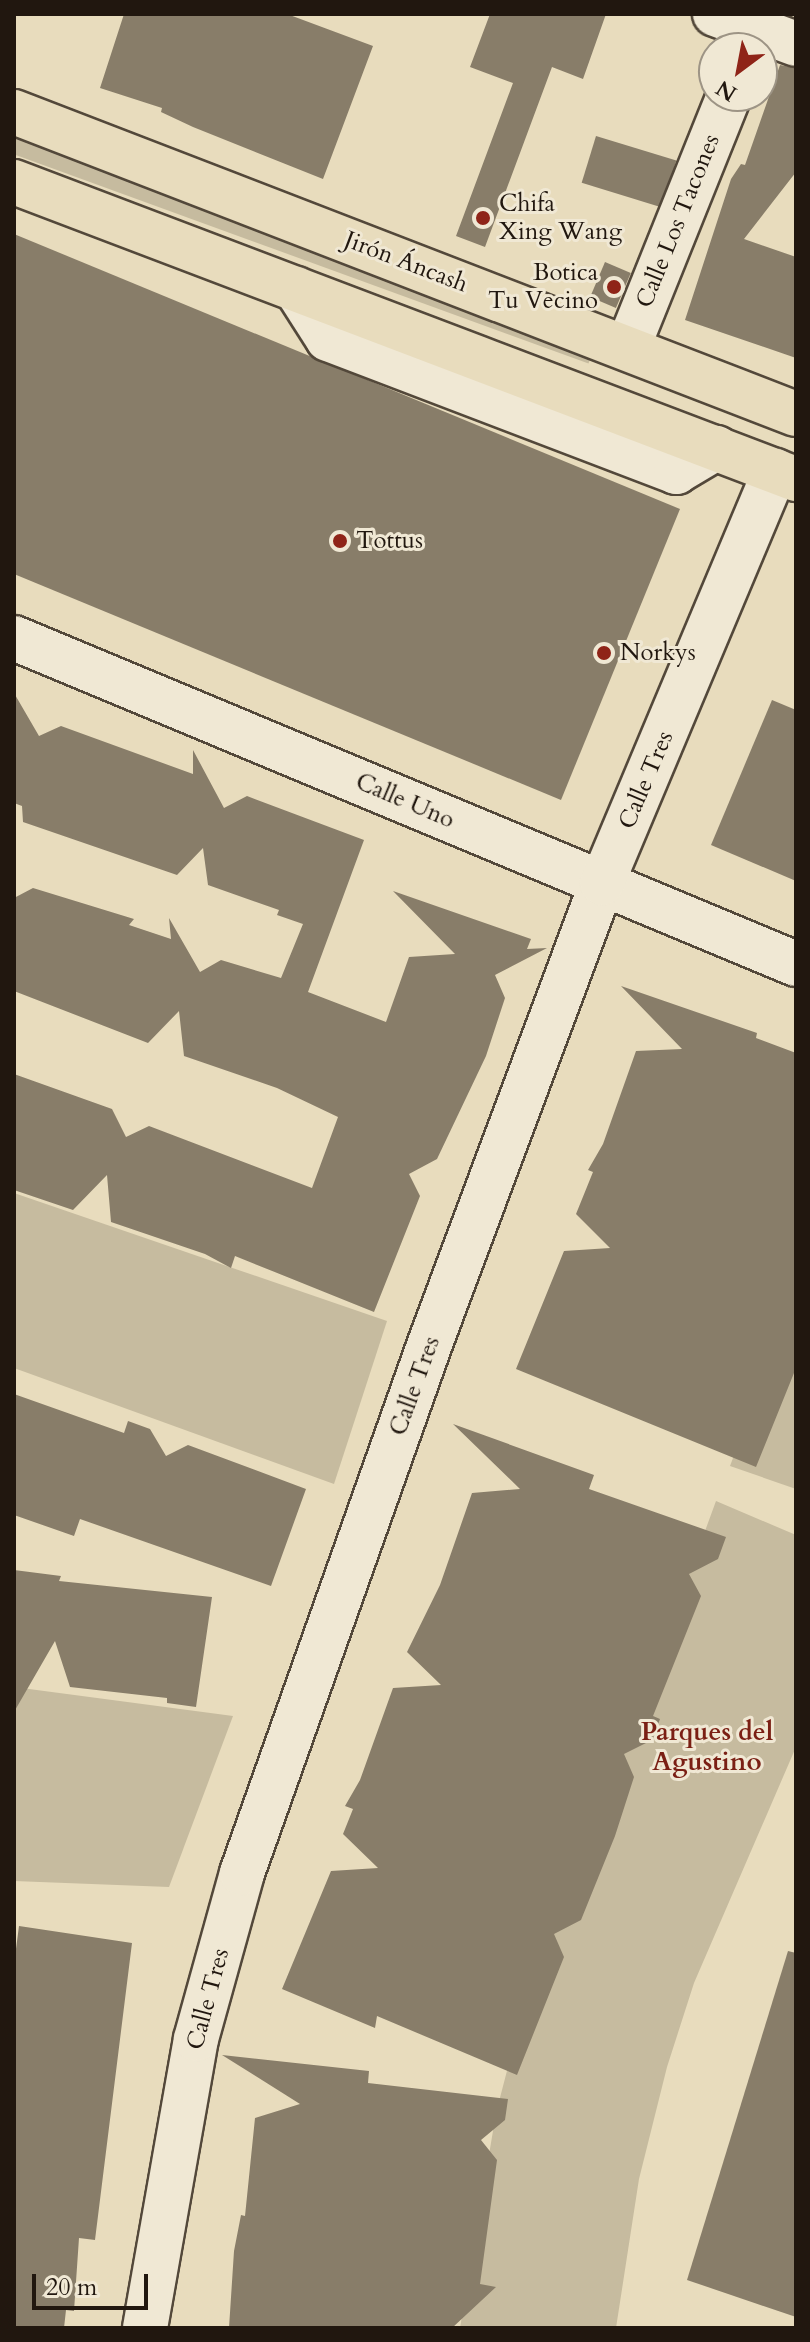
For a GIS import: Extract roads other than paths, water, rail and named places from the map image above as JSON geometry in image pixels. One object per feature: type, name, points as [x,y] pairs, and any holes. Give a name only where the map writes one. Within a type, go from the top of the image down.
[{"type":"main road","name":"Jirón Áncash","points":[[14,112],[796,414]]},
{"type":"main road","points":[[14,182],[785,475]]},
{"type":"street","points":[[715,14],[796,44]]},
{"type":"street","name":"Calle Los Tacones","points":[[628,347],[723,112]]},
{"type":"street","points":[[14,205],[30,211],[62,200]]},
{"type":"street","name":"Calle Tres","points":[[145,2328],[196,2039],[242,1873],[429,1346],[602,883],[785,475]]},
{"type":"street","name":"Calle Uno","points":[[14,638],[796,964]]},
{"type":"place","name":"Chifa Xing Wang","points":[[483,218]]},
{"type":"place","name":"Botica Tu Vecino","points":[[614,287]]},
{"type":"place","name":"Tottus","points":[[340,541]]},
{"type":"place","name":"Norkys","points":[[604,653]]},
{"type":"district","name":"Parques del Agustino","points":[[707,1747]]}]
